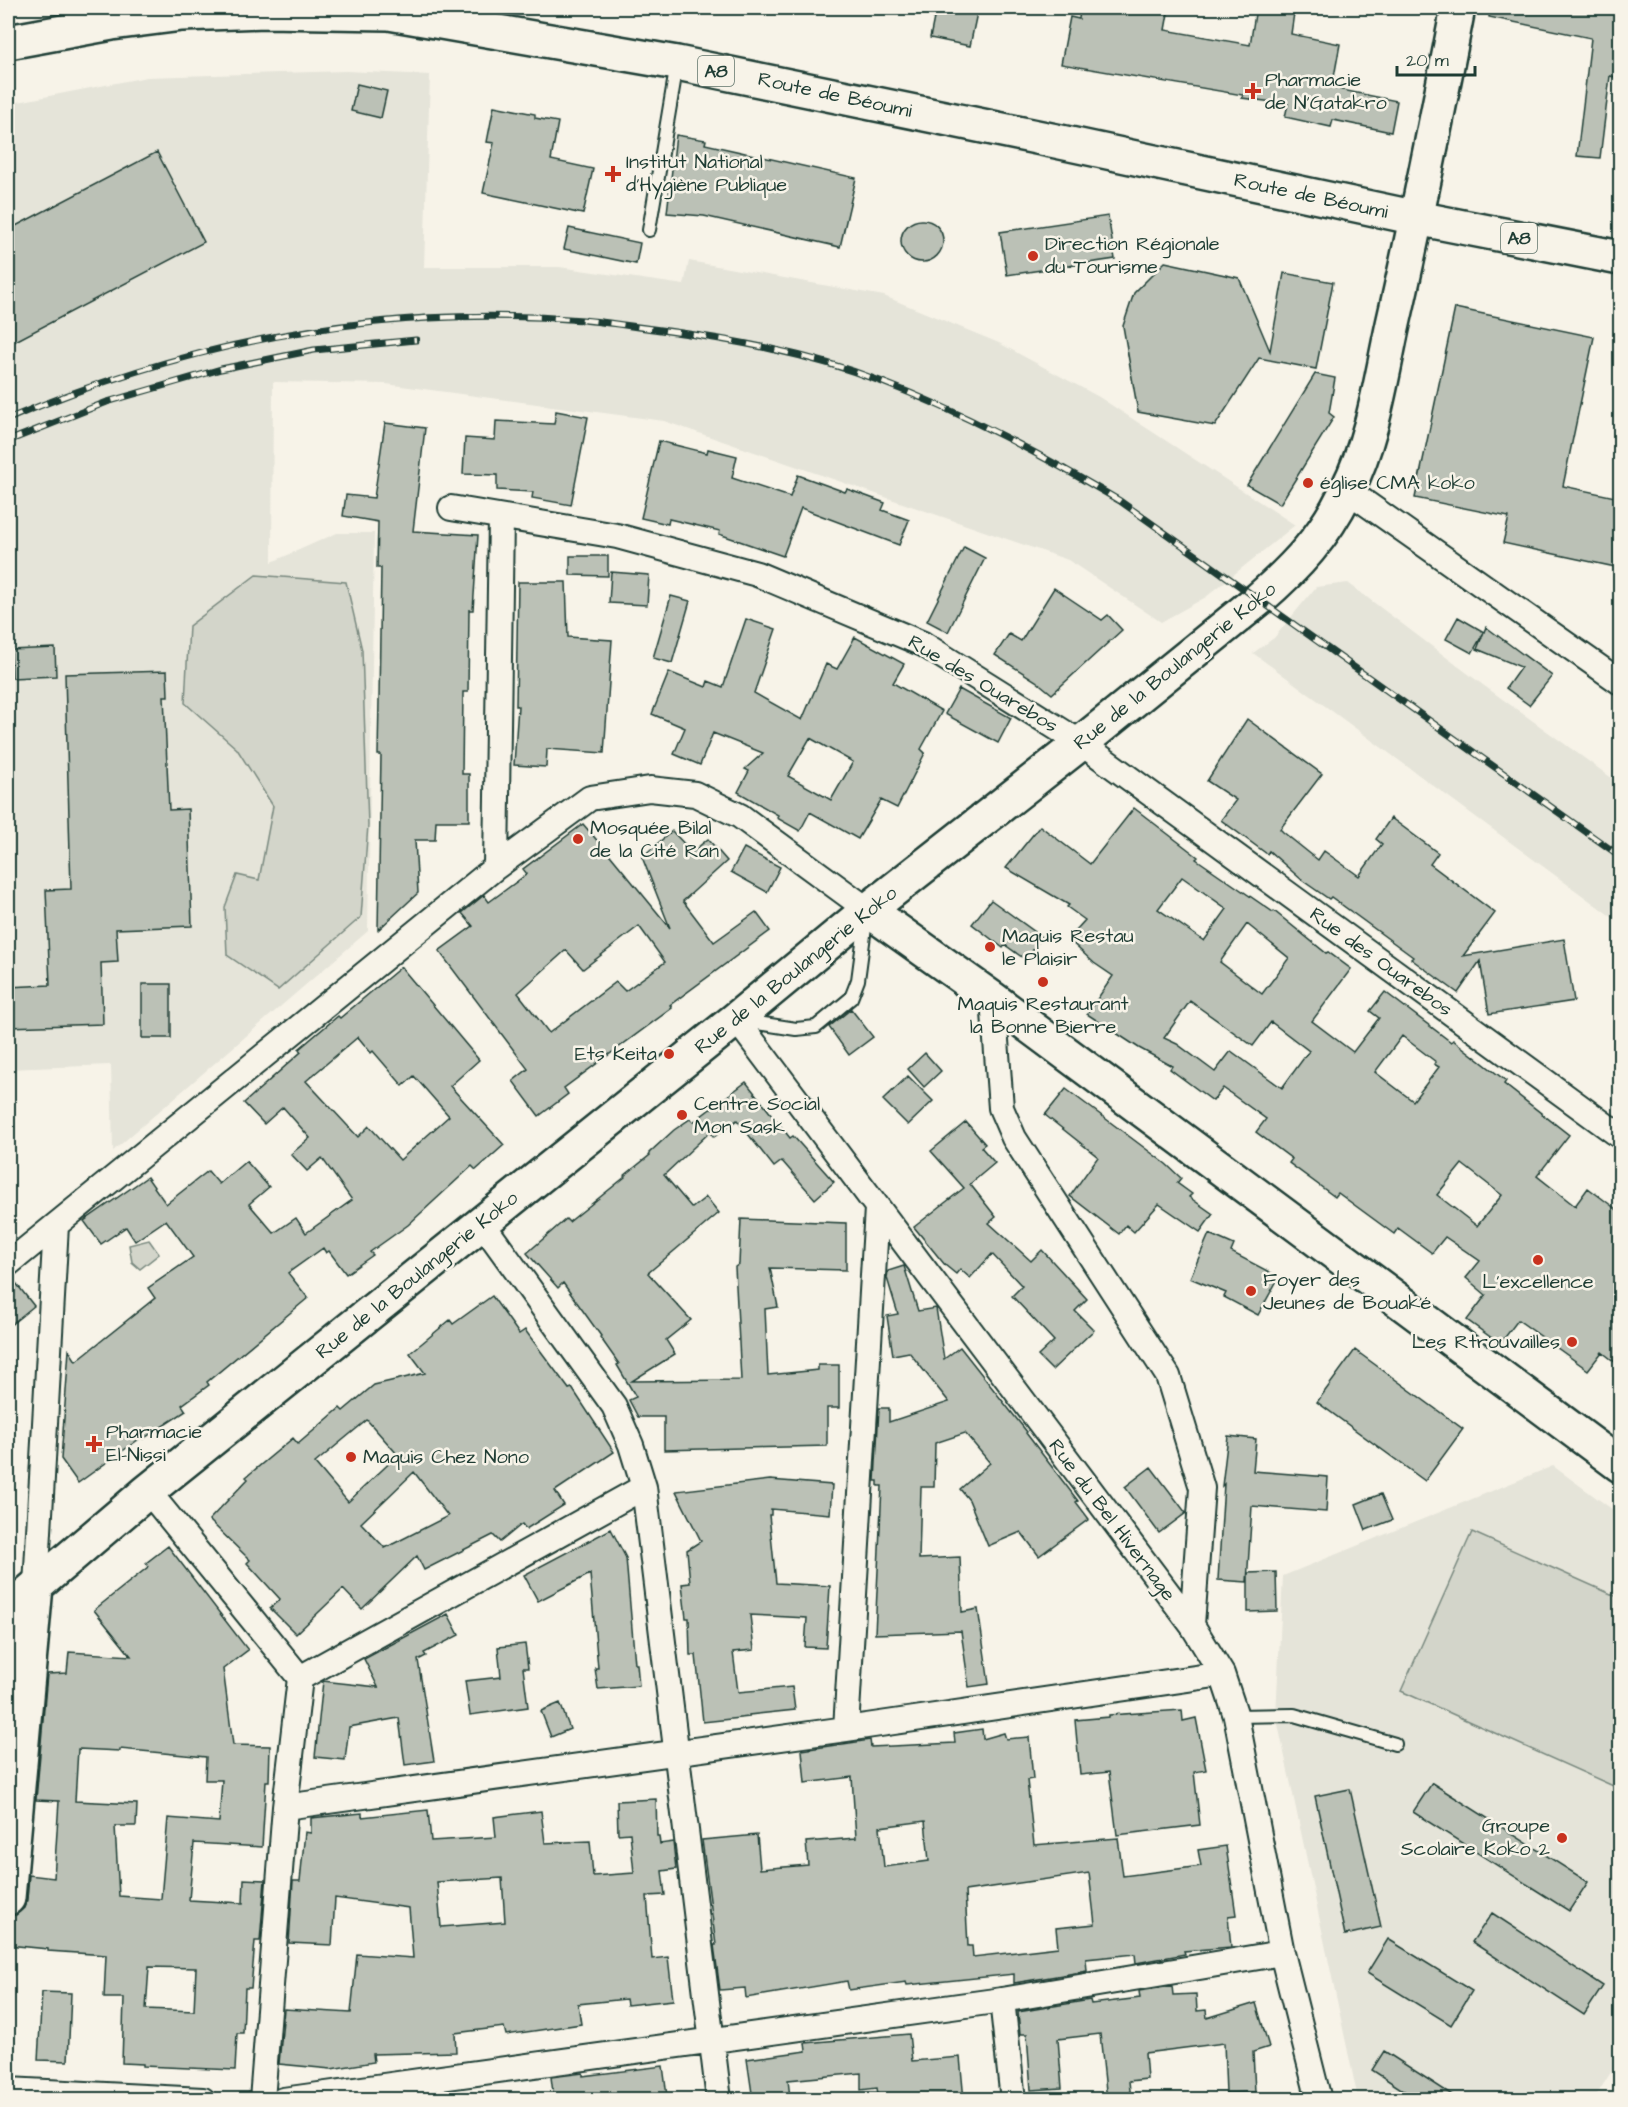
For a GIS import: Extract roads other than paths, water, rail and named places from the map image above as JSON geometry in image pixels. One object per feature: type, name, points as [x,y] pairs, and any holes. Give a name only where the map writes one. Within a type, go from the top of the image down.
[{"type":"street","name":"Rue de la Boulangerie Koko","points":[[8,1610],[148,1491],[736,1019],[868,910],[1081,744],[1280,581],[1316,543],[1347,490],[1368,438],[1417,218],[1458,8]]},
{"type":"street","name":"Route de Béoumi","points":[[8,42],[102,25],[182,14],[380,10],[678,63],[1417,218],[1620,258]]},
{"type":"street","points":[[1347,490],[1620,682]]},
{"type":"street","name":"Rue des Ouarebos","points":[[451,508],[617,536],[757,574],[923,644],[1081,744],[1620,1136]]},
{"type":"street","points":[[496,867],[501,518]]},
{"type":"street","points":[[12,1253],[56,1225],[496,867],[590,798],[650,789],[695,794],[740,816],[993,999],[1620,1465]]},
{"type":"street","points":[[993,999],[1001,1108],[1014,1138],[1168,1376],[1202,1488],[1192,1625]]},
{"type":"street","name":"Rue du Bel Hivernage","points":[[736,1019],[1192,1625],[1222,1674],[1236,1716],[1282,1953],[1319,2100]]},
{"type":"street","points":[[846,1729],[877,1208]]},
{"type":"street","points":[[482,1223],[614,1406],[631,1445],[644,1487],[719,2100]]},
{"type":"street","points":[[8,1899],[14,1744],[36,1586],[56,1225]]},
{"type":"street","points":[[300,1678],[644,1487]]},
{"type":"street","points":[[148,1491],[300,1678],[285,1807],[262,2100]]},
{"type":"street","points":[[285,1807],[1222,1674]]},
{"type":"street","points":[[283,2100],[1002,2000],[1282,1953]]},
{"type":"street","points":[[1002,2000],[1013,2100]]},
{"type":"street","points":[[8,2090],[203,2100]]},
{"type":"lane","points":[[649,230],[678,63]]},
{"type":"lane","points":[[736,1019],[796,1029],[816,1027],[851,998],[858,980],[868,910]]},
{"type":"lane","points":[[1236,1716],[1294,1715],[1395,1744]]},
{"type":"railway","points":[[8,419],[147,368],[217,349],[289,334],[362,324],[435,318],[509,316],[583,320],[739,342],[825,362],[911,393],[972,421],[1032,451],[1120,501],[1620,856]]},
{"type":"railway","points":[[8,441],[107,402],[221,369],[314,350],[416,340]]},
{"type":"place","name":"Pharmacie de N'Gatakro","points":[[1253,91]]},
{"type":"place","name":"Institut National d'Hygiène Publique","points":[[613,174]]},
{"type":"place","name":"Direction Régionale du Tourisme","points":[[1033,256]]},
{"type":"place","name":"église CMA koko","points":[[1308,483]]},
{"type":"place","name":"Mosquée Bilal de la Cité Ran","points":[[578,839]]},
{"type":"place","name":"Maquis Restau le Plaisir","points":[[990,947]]},
{"type":"place","name":"Maquis Restaurant la Bonne Bierre","points":[[1043,982]]},
{"type":"place","name":"Ets Keita","points":[[669,1054]]},
{"type":"place","name":"Centre Social Mon Sask","points":[[682,1115]]},
{"type":"place","name":"L'excellence","points":[[1538,1260]]},
{"type":"place","name":"Foyer des Jeunes de Bouaké","points":[[1251,1291]]},
{"type":"place","name":"Les Rtrouvailles","points":[[1572,1342]]},
{"type":"place","name":"Pharmacie El-Nissi","points":[[94,1444]]},
{"type":"place","name":"Maquis Chez Nono","points":[[351,1457]]},
{"type":"place","name":"Groupe Scolaire Koko 2","points":[[1562,1838]]}]
